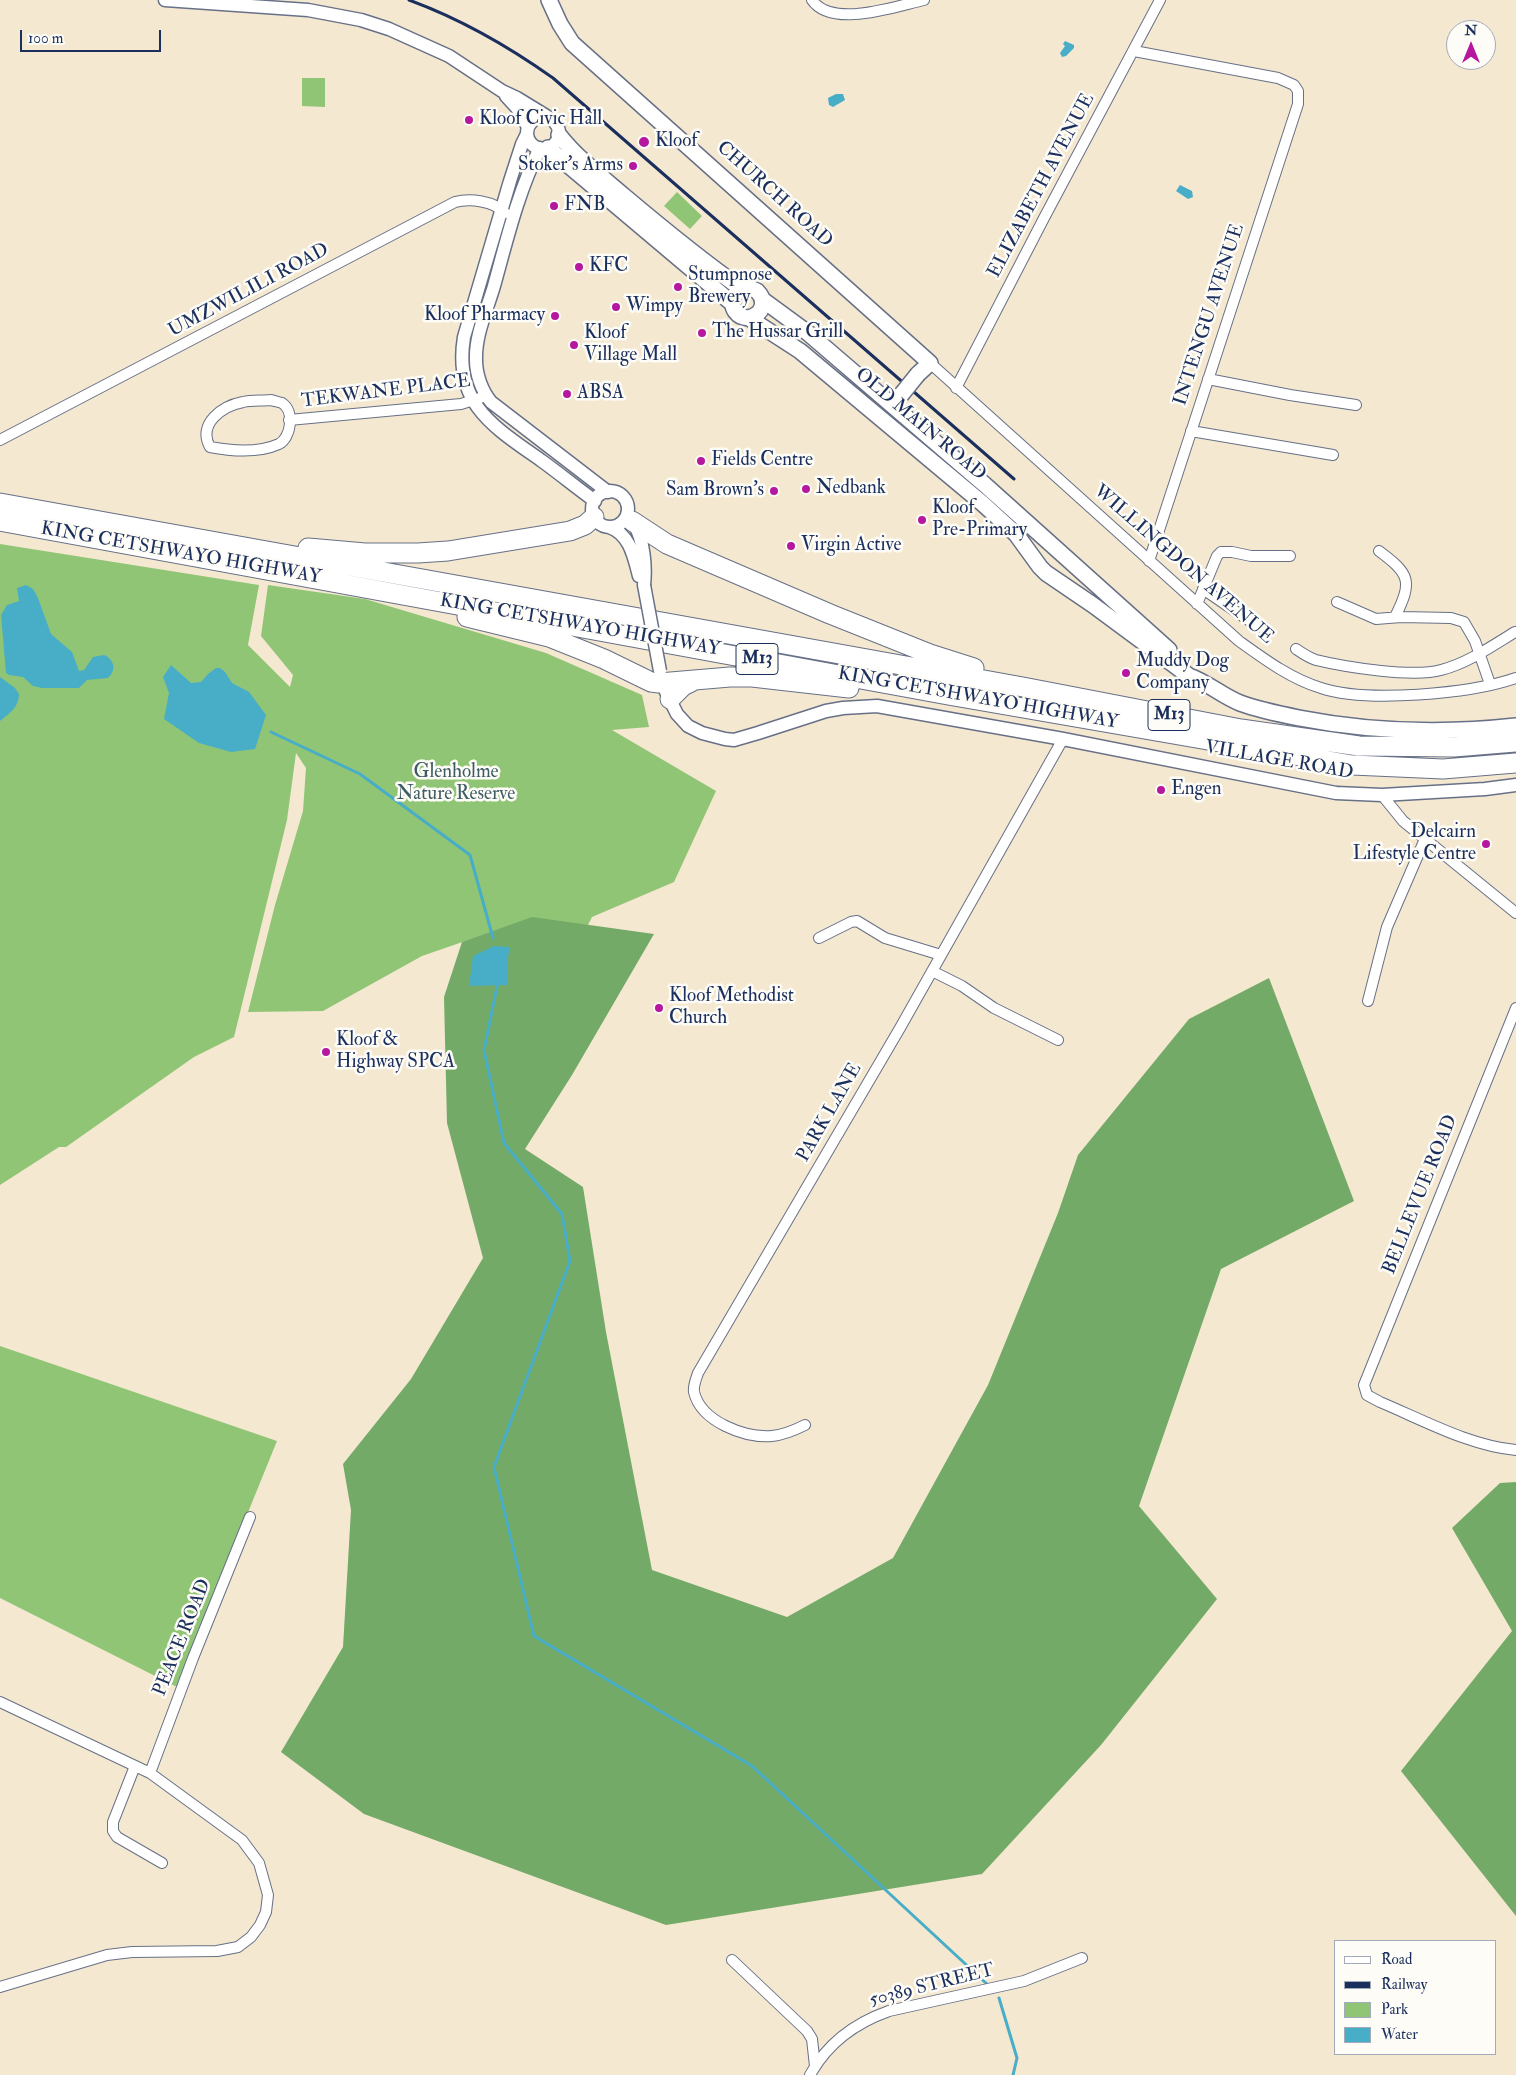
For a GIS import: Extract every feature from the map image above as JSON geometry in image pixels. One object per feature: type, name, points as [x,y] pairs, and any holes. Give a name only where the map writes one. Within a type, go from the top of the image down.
[{"type":"highway","name":"KING CETSHWAYO HIGHWAY","points":[[0,504],[1023,687],[1240,729],[1359,746],[1454,747],[1516,742]]},
{"type":"highway","points":[[182,537],[365,553],[418,553],[448,551],[570,531],[585,525],[599,515]]},
{"type":"highway","points":[[630,518],[667,544],[830,614],[930,654],[997,676],[1023,687]]},
{"type":"highway","name":"KING CETSHWAYO HIGHWAY","points":[[0,521],[948,695],[1352,765],[1443,769],[1516,763]]},
{"type":"highway","points":[[358,586],[419,606],[549,637],[604,659],[651,682],[683,686],[694,680],[752,678],[897,694],[948,695]]},
{"type":"main road","name":"CHURCH ROAD","points":[[549,0],[560,24],[572,43],[930,363]]},
{"type":"main road","points":[[559,135],[640,210],[742,289]]},
{"type":"main road","points":[[544,148],[733,304]]},
{"type":"main road","points":[[748,288],[758,291],[763,300],[762,310],[750,318],[741,316],[734,309],[735,295],[742,289],[748,288]]},
{"type":"main road","name":"OLD MAIN ROAD","points":[[763,300],[808,333],[984,484],[1065,555],[1199,679]]},
{"type":"main road","name":"OLD MAIN ROAD","points":[[750,318],[800,350],[982,503],[1016,534],[1040,567],[1079,600],[1189,676],[1199,679],[1239,702],[1271,712],[1360,729],[1443,731],[1516,726]]},
{"type":"main road","points":[[918,352],[918,374]]},
{"type":"main road","points":[[904,417],[900,406],[901,395],[918,374],[930,363]]},
{"type":"main road","points":[[879,395],[888,398],[901,395]]},
{"type":"main road","points":[[1052,576],[1062,574],[1066,570],[1065,555]]},
{"type":"main road","points":[[1079,600],[1086,589],[1085,574]]},
{"type":"street","points":[[166,0],[308,10],[361,20],[404,34],[434,48],[502,91],[548,117],[558,126],[559,135],[555,143],[544,148],[527,174],[483,321],[476,350],[476,369],[486,396],[503,414],[608,492],[619,494],[626,500],[630,518],[622,523],[599,515],[600,495],[608,492]]},
{"type":"street","points":[[812,0],[819,8],[827,12],[851,14],[924,0]]},
{"type":"street","name":"ELIZABETH AVENUE","points":[[956,388],[1160,0]]},
{"type":"street","name":"INTENGU AVENUE","points":[[1134,51],[1289,81],[1298,91],[1298,104],[1149,561]]},
{"type":"street","points":[[502,91],[517,108],[528,130],[532,145],[544,148]]},
{"type":"street","points":[[528,130],[534,119],[548,117]]},
{"type":"street","name":"VILLAGE ROAD","points":[[528,130],[522,144],[464,337],[462,352],[464,380],[473,401],[486,418],[620,531],[626,539],[644,585],[664,684],[678,714],[688,726],[702,734],[734,740],[826,711],[860,706],[893,708],[1063,739],[1336,793],[1382,795],[1485,789],[1516,785]]},
{"type":"street","name":"UMZWILILI ROAD","points":[[0,440],[455,202],[470,199],[502,209]]},
{"type":"street","points":[[502,209],[512,222]]},
{"type":"street","name":"WILLINGDON AVENUE","points":[[930,363],[1197,604],[1253,652],[1274,666],[1320,688],[1344,693],[1389,696],[1431,693],[1516,678]]},
{"type":"street","points":[[1208,379],[1290,395],[1356,405]]},
{"type":"street","name":"TEKWANE PLACE","points":[[290,420],[462,404],[486,396]]},
{"type":"street","name":"TEKWANE PLACE","points":[[271,400],[283,404],[288,409],[290,420],[287,438],[273,446],[255,450],[210,447],[205,434],[209,422],[221,411],[242,402],[271,400]]},
{"type":"street","points":[[1191,431],[1333,455]]},
{"type":"street","name":"VILLAGE ROAD","points":[[630,518],[641,538],[645,576],[644,585]]},
{"type":"street","points":[[1378,551],[1402,568],[1405,575],[1404,599],[1395,617]]},
{"type":"street","points":[[1197,604],[1217,556],[1221,552],[1257,556],[1290,556]]},
{"type":"street","points":[[1203,589],[1254,624],[1265,628]]},
{"type":"street","points":[[1336,602],[1376,619],[1395,617],[1452,618],[1464,622],[1475,640],[1490,684]]},
{"type":"street","points":[[1296,649],[1314,659],[1397,672],[1439,671],[1456,666],[1515,632]]},
{"type":"street","name":"PARK LANE","points":[[805,1425],[772,1436],[744,1434],[728,1428],[711,1417],[694,1392],[698,1373],[932,971],[1063,739]]},
{"type":"street","points":[[1382,795],[1403,821],[1516,913]]},
{"type":"street","points":[[1368,1002],[1387,927],[1425,839]]},
{"type":"street","points":[[819,938],[851,922],[857,921],[885,938],[941,955]]},
{"type":"street","points":[[932,971],[962,986],[994,1008],[1058,1040]]},
{"type":"street","name":"BELLEVUE ROAD","points":[[1516,1008],[1364,1385],[1367,1395],[1475,1441],[1502,1449],[1516,1450]]},
{"type":"street","name":"PEACE ROAD","points":[[150,1773],[193,1658],[250,1517]]},
{"type":"street","points":[[0,1702],[150,1773],[242,1840],[252,1851],[262,1871],[268,1895],[266,1912],[260,1925],[245,1943],[228,1949],[107,1955],[0,1987]]},
{"type":"street","points":[[135,1766],[113,1822],[113,1832],[117,1837],[162,1863]]},
{"type":"street","name":"50389 STREET","points":[[812,2070],[836,2040],[851,2028],[870,2018],[889,2011],[1024,1981],[1082,1958]]},
{"type":"street","points":[[732,1960],[807,2031],[812,2039],[812,2070]]},
{"type":"green space","points":[[302,78],[325,78],[325,107],[302,106]]},
{"type":"green space","points":[[677,192],[702,216],[690,229],[664,206]]},
{"type":"green space","name":"Glenholme Nature Reserve","points":[[0,544],[259,585],[248,645],[290,687],[293,675],[261,636],[268,585],[365,599],[546,653],[642,695],[649,727],[612,730],[716,791],[674,882],[592,917],[580,941],[503,928],[422,956],[323,1011],[248,1012],[275,905],[303,811],[306,768],[296,753],[287,820],[234,1037],[194,1057],[66,1147],[59,1147],[0,1185]]},
{"type":"green space","points":[[532,917],[654,934],[572,1075],[525,1149],[583,1187],[606,1332],[652,1570],[787,1617],[893,1558],[988,1385],[1058,1213],[1078,1155],[1189,1019],[1269,978],[1354,1201],[1221,1269],[1139,1506],[1217,1599],[1101,1745],[982,1874],[666,1925],[364,1814],[281,1752],[343,1647],[351,1510],[343,1464],[411,1379],[483,1258],[447,1123],[444,997],[462,942]]},
{"type":"green space","points":[[0,1346],[277,1441],[177,1687],[0,1598]]},
{"type":"green space","points":[[1516,1482],[1516,1916],[1401,1771],[1512,1631],[1452,1528],[1500,1483]]},
{"type":"water","points":[[1065,41],[1074,45],[1074,48],[1066,56],[1062,57],[1060,53],[1065,46],[1063,44]]},
{"type":"water","points":[[836,94],[843,94],[845,100],[833,107],[829,105],[828,98]]},
{"type":"water","points":[[1180,185],[1192,191],[1193,197],[1188,199],[1176,191]]},
{"type":"water","points":[[26,585],[33,589],[38,598],[51,634],[72,652],[79,671],[84,670],[93,657],[104,655],[110,659],[113,665],[113,672],[108,678],[87,680],[79,688],[42,688],[33,686],[23,677],[6,673],[1,615],[7,605],[19,601],[17,588]]},
{"type":"water","points":[[171,665],[191,683],[201,682],[216,668],[220,668],[232,683],[249,692],[266,715],[255,749],[231,752],[199,743],[164,719],[169,693],[163,677]]},
{"type":"water","points":[[0,677],[15,688],[19,694],[19,699],[16,706],[0,721]]},
{"type":"water","points":[[494,946],[510,947],[507,962],[508,985],[469,986],[473,956]]},
{"type":"waterway","points":[[271,732],[360,774],[470,855],[493,938]]},
{"type":"waterway","points":[[498,982],[484,1050],[504,1143],[562,1214],[570,1261],[494,1467],[534,1636],[752,1766],[988,1985]]},
{"type":"waterway","points":[[999,1998],[1017,2058],[1013,2075]]},
{"type":"railway","points":[[409,0],[484,34],[553,78],[1014,479]]},
{"type":"place","name":"Kloof Civic Hall","points":[[469,120]]},
{"type":"place","name":"Kloof","points":[[644,142]]},
{"type":"place","name":"Stoker's Arms","points":[[633,166]]},
{"type":"place","name":"FNB","points":[[554,206]]},
{"type":"place","name":"KFC","points":[[579,267]]},
{"type":"place","name":"Stumpnose Brewery","points":[[678,287]]},
{"type":"place","name":"Wimpy","points":[[616,307]]},
{"type":"place","name":"Kloof Pharmacy","points":[[555,316]]},
{"type":"place","name":"The Hussar Grill","points":[[702,333]]},
{"type":"place","name":"Kloof Village Mall","points":[[574,345]]},
{"type":"place","name":"ABSA","points":[[567,394]]},
{"type":"place","name":"Fields Centre","points":[[701,461]]},
{"type":"place","name":"Nedbank","points":[[806,489]]},
{"type":"place","name":"Sam Brown's","points":[[774,491]]},
{"type":"place","name":"Kloof Pre-Primary","points":[[922,520]]},
{"type":"place","name":"Virgin Active","points":[[791,546]]},
{"type":"place","name":"Muddy Dog Company","points":[[1126,673]]},
{"type":"place","name":"Engen","points":[[1161,790]]},
{"type":"place","name":"Delcairn Lifestyle Centre","points":[[1486,844]]},
{"type":"place","name":"Kloof Methodist Church","points":[[659,1008]]},
{"type":"place","name":"Kloof & Highway SPCA","points":[[326,1052]]}]
